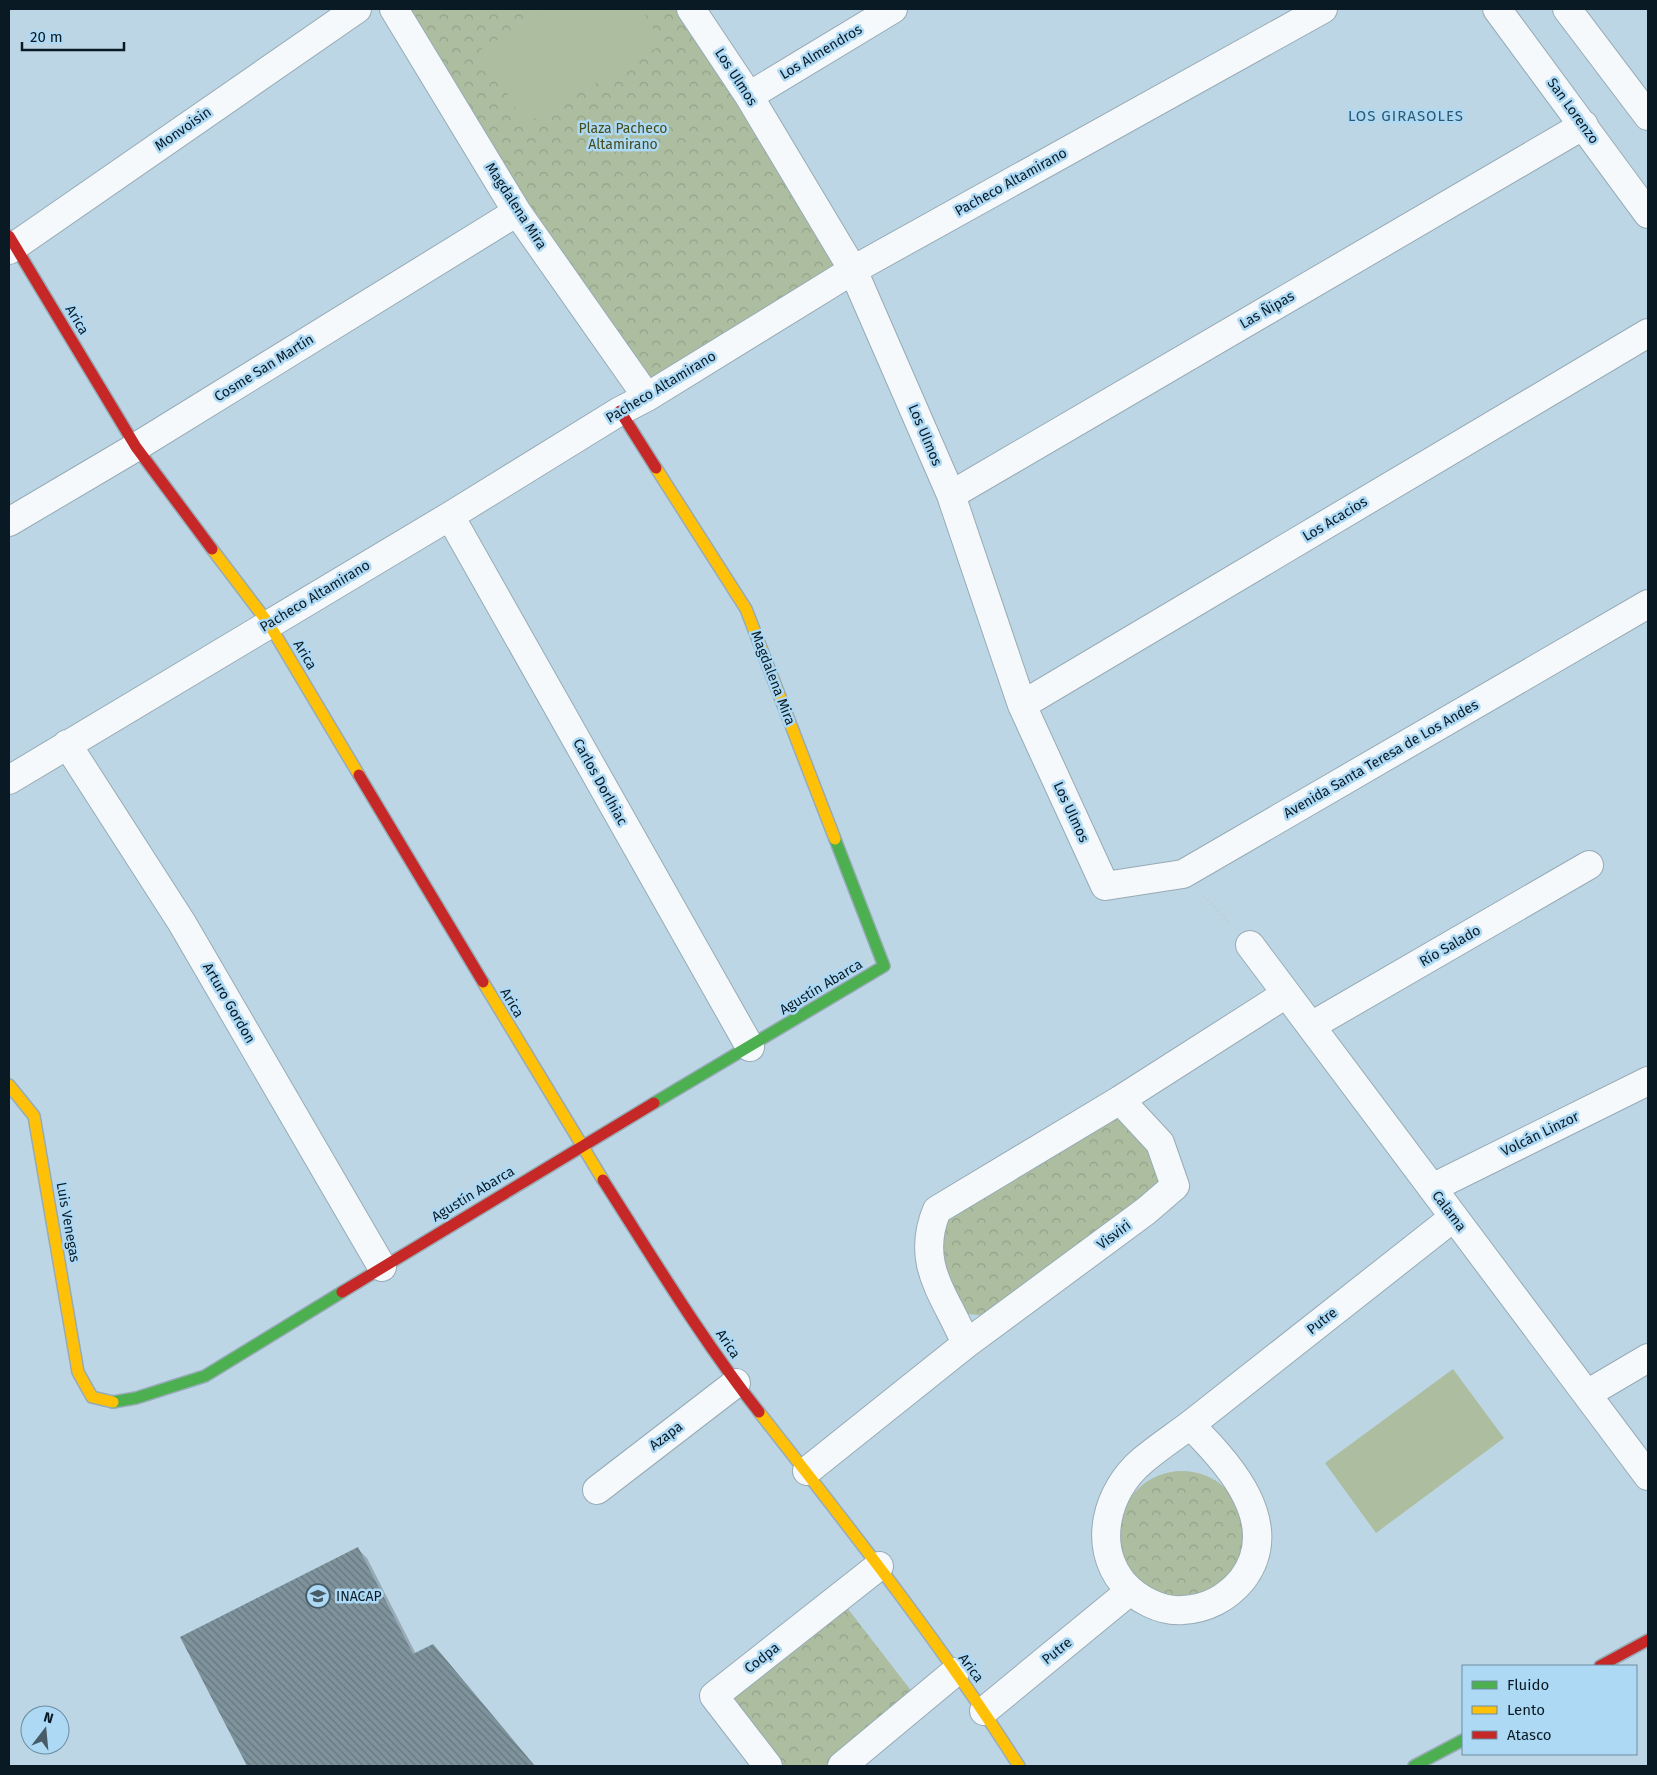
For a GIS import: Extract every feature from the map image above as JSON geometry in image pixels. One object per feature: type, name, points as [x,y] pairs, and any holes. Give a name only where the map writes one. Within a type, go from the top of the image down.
[{"type":"street","name":"Monvoisin","points":[[11,244],[357,9]]},
{"type":"street","name":"Magdalena Mira","points":[[394,9],[517,212],[647,397]]},
{"type":"street","name":"Los Ulmos","points":[[691,9],[749,96],[853,270],[951,495],[1022,705],[1105,886]]},
{"type":"street","name":"Los Almendros","points":[[749,96],[893,9]]},
{"type":"street","name":"Pacheco Altamirano","points":[[9,780],[450,516],[620,411],[647,397],[853,270],[1323,9]]},
{"type":"street","name":"San Lorenzo","points":[[1497,9],[1648,214]]},
{"type":"street","points":[[1567,9],[1648,116]]},
{"type":"street","name":"Las Ñipas","points":[[951,495],[1584,125]]},
{"type":"street","name":"Cosme San Martín","points":[[9,522],[136,447],[517,212]]},
{"type":"street","name":"Arica","points":[[11,244],[136,447],[268,624],[580,1146],[736,1383],[880,1566],[984,1711],[1019,1766]]},
{"type":"street","name":"Los Acacios","points":[[1022,705],[1648,333]]},
{"type":"street","name":"Magdalena Mira","points":[[620,411],[746,609],[884,966]]},
{"type":"street","name":"Carlos Dorlhiac","points":[[450,516],[750,1047]]},
{"type":"street","name":"Avenida Santa Teresa de Los Andes","points":[[1105,886],[1184,874],[1648,604]]},
{"type":"street","name":"Arturo Gordon","points":[[67,744],[182,923],[382,1267]]},
{"type":"street","name":"Río Salado","points":[[1311,1026],[1589,866]]},
{"type":"street","name":"Calama","points":[[1250,945],[1648,1476]]},
{"type":"street","name":"Agustín Abarca","points":[[78,1372],[92,1397],[114,1402],[136,1398],[205,1376],[580,1146],[884,966]]},
{"type":"street","points":[[966,1344],[935,1282],[928,1256],[929,1229],[937,1210],[1120,1100],[1286,994]]},
{"type":"street","name":"Volcán Linzor","points":[[1432,1188],[1648,1081]]},
{"type":"street","name":"Luis Venegas","points":[[9,1085],[34,1116],[78,1372]]},
{"type":"street","name":"Visviri","points":[[807,1471],[966,1344],[1146,1211],[1175,1186],[1160,1143],[1120,1100]]},
{"type":"street","name":"Putre","points":[[1190,1425],[1454,1218]]},
{"type":"street","points":[[1587,1394],[1648,1358]]},
{"type":"street","name":"Azapa","points":[[596,1490],[736,1383]]},
{"type":"street","points":[[1190,1425],[1216,1450],[1243,1489],[1256,1515],[1258,1542],[1250,1569],[1233,1591],[1210,1606],[1182,1611],[1155,1606],[1130,1591],[1117,1575],[1108,1555],[1105,1534],[1108,1513],[1117,1494],[1140,1462],[1190,1425]]},
{"type":"street","name":"Codpa","points":[[768,1766],[714,1696],[880,1566]]},
{"type":"street","name":"Putre","points":[[984,1711],[1130,1591]]},
{"type":"street","points":[[1602,1665],[1648,1640]]},
{"type":"street","points":[[842,1766],[955,1672]]},
{"type":"street","points":[[1414,1766],[1462,1741]]},
{"type":"path","points":[[1184,874],[1250,945]]},
{"type":"green space","name":"Plaza Pacheco Altamirano","points":[[395,9],[687,9],[853,270],[647,397]]},
{"type":"green space","points":[[551,9],[642,9],[662,45],[525,124],[481,49]]},
{"type":"green space","points":[[1117,1119],[1160,1143],[1163,1182],[986,1316],[968,1314],[942,1295],[937,1210],[1070,1130]]},
{"type":"green space","points":[[1453,1369],[1504,1438],[1376,1533],[1325,1463]]},
{"type":"green space","points":[[1182,1471],[1206,1476],[1226,1490],[1240,1510],[1245,1534],[1240,1558],[1226,1578],[1206,1592],[1182,1597],[1158,1592],[1138,1578],[1124,1558],[1119,1534],[1124,1510],[1138,1490],[1158,1476]]},
{"type":"green space","points":[[845,1605],[916,1697],[825,1766],[774,1766],[722,1699]]},
{"type":"building","points":[[358,1547],[413,1654],[433,1644],[535,1766],[247,1766],[180,1637]]},
{"type":"traffic: fast","points":[[654,1103],[884,966],[835,839]]},
{"type":"traffic: fast","points":[[113,1402],[136,1398],[205,1376],[342,1292]]},
{"type":"traffic: fast","points":[[1414,1766],[1462,1741]]},
{"type":"traffic: slow","points":[[656,468],[746,609],[835,839]]},
{"type":"traffic: slow","points":[[212,549],[269,624],[359,775]]},
{"type":"traffic: slow","points":[[483,982],[603,1180]]},
{"type":"traffic: slow","points":[[9,1085],[34,1116],[78,1372],[92,1397],[113,1402]]},
{"type":"traffic: slow","points":[[759,1412],[926,1630],[1019,1766]]},
{"type":"traffic: jam","points":[[9,236],[136,447],[212,549]]},
{"type":"traffic: jam","points":[[620,411],[656,468]]},
{"type":"traffic: jam","points":[[359,775],[483,982]]},
{"type":"traffic: jam","points":[[342,1292],[654,1103]]},
{"type":"traffic: jam","points":[[603,1180],[697,1327],[759,1412]]},
{"type":"traffic: jam","points":[[1602,1665],[1648,1640]]},
{"type":"place","name":"INACAP","points":[[318,1596]]},
{"type":"district","name":"LOS GIRASOLES","points":[[1406,116]]}]
